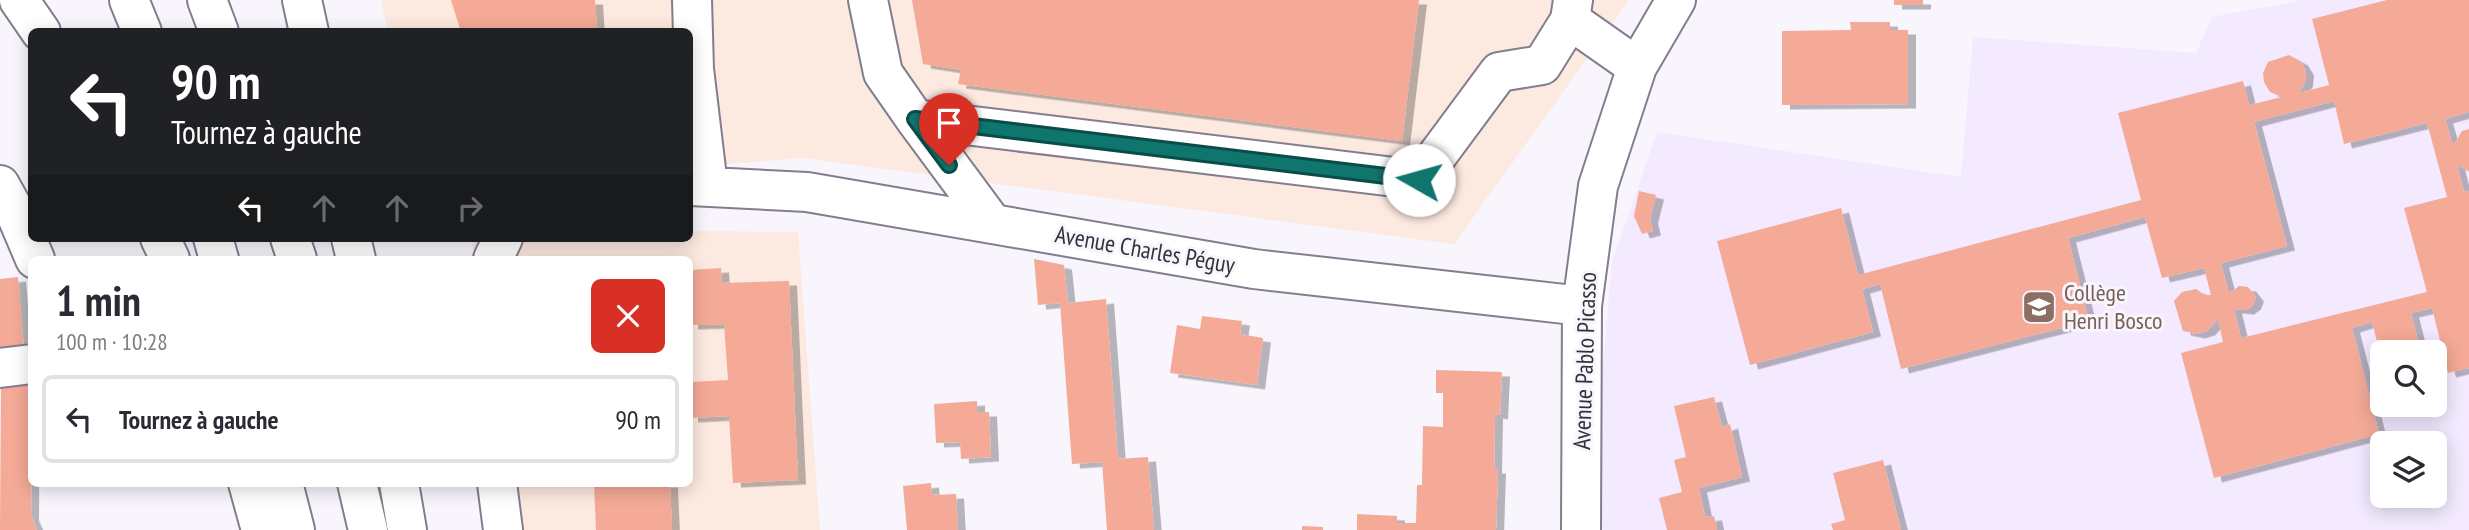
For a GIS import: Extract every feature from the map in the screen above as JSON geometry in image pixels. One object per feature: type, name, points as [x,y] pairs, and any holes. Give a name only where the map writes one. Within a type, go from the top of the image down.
[{"type":"main road","points":[[19,0],[38,28]]},
{"type":"main road","points":[[129,0],[140,28]]},
{"type":"main road","points":[[208,0],[218,28]]},
{"type":"main road","points":[[302,0],[308,28]]},
{"type":"main road","points":[[692,0],[693,28]]},
{"type":"main road","points":[[868,0],[883,73],[992,223]]},
{"type":"main road","name":"Avenue Pablo Picasso","points":[[1581,530],[1582,306],[1598,186],[1637,67],[1676,0]]},
{"type":"main road","points":[[915,119],[1419,180],[1499,72],[1542,65],[1571,10],[1637,67]]},
{"type":"main road","points":[[693,34],[699,186]]},
{"type":"main road","name":"Avenue Charles Péguy","points":[[699,186],[807,192],[1254,269],[1582,306]]},
{"type":"main road","points":[[5,203],[33,256]]},
{"type":"main road","points":[[0,368],[28,364]]},
{"type":"main road","points":[[249,487],[261,530]]},
{"type":"main road","points":[[284,487],[295,530]]},
{"type":"main road","points":[[358,487],[368,530]]},
{"type":"main road","points":[[400,487],[407,530]]},
{"type":"main road","points":[[498,487],[503,530]]},
{"type":"shaded area","points":[[381,0],[1629,0],[1454,244],[802,158],[693,167],[693,28],[387,28]]},
{"type":"shaded area","name":"Collège Henri Bosco","points":[[2302,0],[2469,0],[2469,530],[1599,530],[1599,408],[1612,262],[1657,132],[1961,177],[1973,37],[2196,53],[2212,17]]},
{"type":"shaded area","points":[[693,231],[798,232],[820,530],[516,530],[510,487],[693,487],[693,256],[474,256],[472,242],[693,242]]},
{"type":"building","points":[[451,0],[595,0],[597,28],[460,28]]},
{"type":"building","points":[[912,0],[1419,0],[1402,141],[958,84],[961,70],[923,64]]},
{"type":"building","points":[[1894,0],[1923,0],[1923,5],[1894,5]]},
{"type":"building","points":[[2387,0],[2469,0],[2469,112],[2445,119],[2453,146],[2462,131],[2469,129],[2469,171],[2457,165],[2464,192],[2469,191],[2469,368],[2448,373],[2447,340],[2440,340],[2432,308],[2411,313],[2418,340],[2377,340],[2372,322],[2352,328],[2370,399],[2370,417],[2375,417],[2378,431],[2370,431],[2370,436],[2214,478],[2181,353],[2223,342],[2218,319],[2207,331],[2197,334],[2183,331],[2174,301],[2182,292],[2196,289],[2205,295],[2211,295],[2204,268],[2162,278],[2145,217],[2068,238],[2089,321],[1901,369],[1880,284],[1862,289],[1873,332],[1750,365],[1717,241],[1841,208],[1858,275],[2141,200],[2118,113],[2243,81],[2249,105],[2282,97],[2270,92],[2264,82],[2263,73],[2268,62],[2289,55],[2300,61],[2306,71],[2305,82],[2299,93],[2329,85],[2312,19]],"holes":[[[2334,101],[2344,144],[2427,123],[2447,197],[2404,208],[2427,292],[2241,338],[2234,309],[2246,310],[2253,305],[2256,297],[2248,287],[2239,286],[2229,294],[2221,263],[2287,246],[2254,122]]]},
{"type":"building","points":[[1850,22],[1890,22],[1890,30],[1908,30],[1908,104],[1782,105],[1782,31],[1851,30]]},
{"type":"building","points":[[1639,191],[1656,195],[1650,219],[1653,231],[1642,234],[1634,216]]},
{"type":"building","points":[[1034,259],[1064,265],[1068,303],[1106,299],[1118,459],[1148,457],[1154,530],[1107,530],[1102,462],[1072,464],[1060,303],[1038,305]]},
{"type":"building","points":[[721,268],[722,283],[789,281],[798,480],[733,483],[729,416],[693,418],[693,382],[728,380],[724,324],[693,325],[693,270]]},
{"type":"building","points":[[18,277],[24,350],[0,353],[0,279]]},
{"type":"building","points":[[1202,316],[1242,321],[1240,334],[1263,338],[1257,385],[1170,373],[1177,325],[1200,329]]},
{"type":"building","points":[[1436,370],[1502,372],[1500,415],[1495,414],[1494,469],[1498,469],[1496,530],[1357,530],[1357,514],[1397,516],[1397,523],[1416,523],[1417,485],[1422,485],[1423,426],[1443,427],[1443,393],[1436,393]]},
{"type":"building","points":[[28,383],[28,487],[31,487],[31,516],[37,530],[0,530],[1,386]]},
{"type":"building","points":[[1714,397],[1722,427],[1730,424],[1742,477],[1699,488],[1705,517],[1714,516],[1717,530],[1667,530],[1659,498],[1682,492],[1674,460],[1686,457],[1674,406]]},
{"type":"building","points":[[977,401],[977,412],[989,412],[991,457],[961,459],[960,442],[936,443],[934,404]]},
{"type":"building","points":[[1883,460],[1901,530],[1833,530],[1831,524],[1845,520],[1833,473]]},
{"type":"building","points":[[931,483],[932,495],[956,494],[958,530],[907,530],[903,486]]},
{"type":"building","points":[[594,487],[670,487],[672,530],[596,530]]},
{"type":"building","points":[[1302,526],[1323,527],[1323,530],[1302,530]]},
{"type":"place","name":"Collège Henri Bosco","points":[[2039,307]]},
{"type":"route","points":[[949,165],[915,119],[1419,180]]}]
